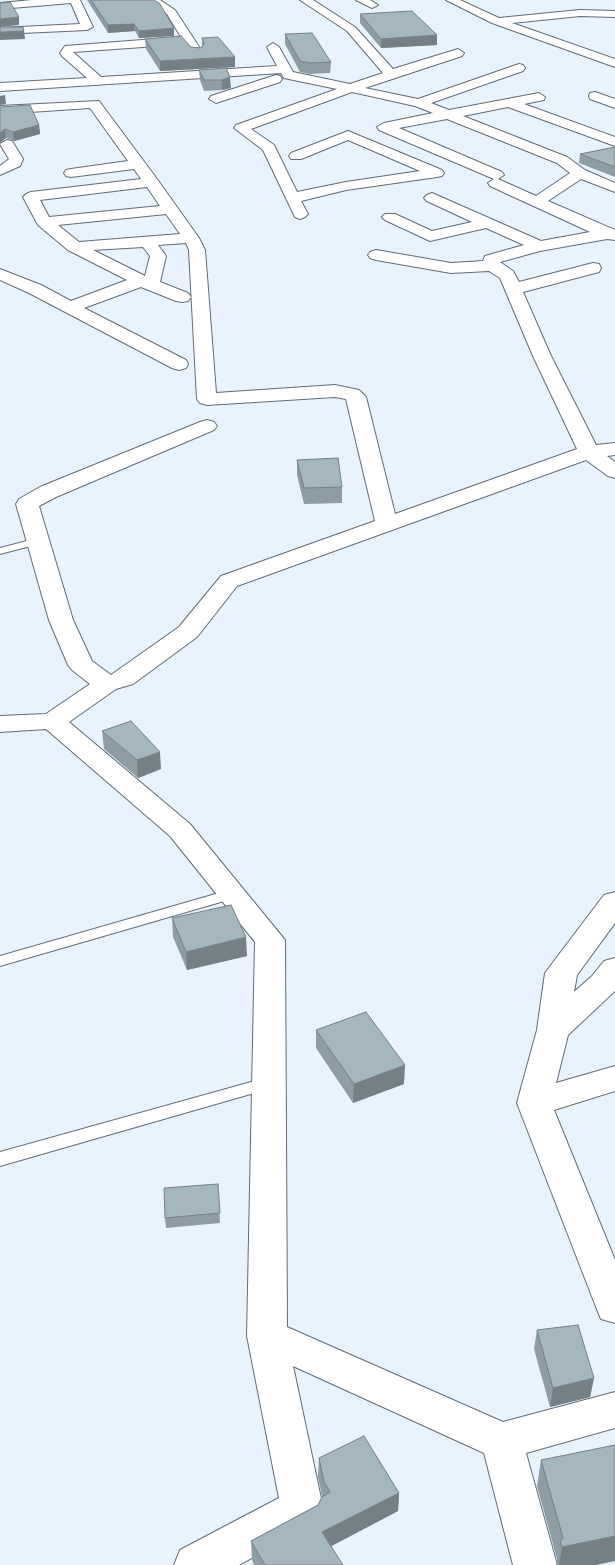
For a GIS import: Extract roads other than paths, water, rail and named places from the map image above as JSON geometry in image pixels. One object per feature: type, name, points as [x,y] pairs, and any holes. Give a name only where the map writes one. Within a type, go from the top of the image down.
[{"type":"street","points":[[0,31],[89,30],[74,0],[4,6]]},
{"type":"street","points":[[152,0],[170,12],[210,73]]},
{"type":"street","points":[[305,0],[351,29],[391,74]]},
{"type":"street","points":[[451,0],[496,21],[615,63]]},
{"type":"street","points":[[4,6],[25,30]]},
{"type":"street","points":[[496,21],[580,13],[615,14]]},
{"type":"street","points":[[97,80],[66,53],[70,49],[189,40]]},
{"type":"street","points":[[356,90],[461,58],[445,42]]},
{"type":"street","points":[[273,46],[287,72]]},
{"type":"street","points":[[572,48],[615,50]]},
{"type":"street","points":[[312,166],[296,156],[269,148],[247,133],[356,90],[391,74],[458,53]]},
{"type":"street","points":[[419,103],[520,68]]},
{"type":"street","points":[[237,71],[244,90]]},
{"type":"street","points":[[0,87],[237,71],[287,72],[356,90],[419,103],[562,160],[580,173],[615,188]]},
{"type":"street","points":[[216,99],[244,90],[287,72]]},
{"type":"street","points":[[595,96],[615,104]]},
{"type":"street","points":[[539,97],[384,127],[478,166],[496,179],[537,202],[611,235]]},
{"type":"street","points":[[508,102],[615,142]]},
{"type":"street","points":[[0,110],[94,104],[152,182],[191,238],[197,250],[207,399],[335,391],[352,394],[356,397],[387,524]]},
{"type":"street","points":[[296,156],[348,135],[437,173]]},
{"type":"street","points":[[0,171],[9,168],[15,163],[16,159],[2,142]]},
{"type":"street","points":[[269,148],[300,214]]},
{"type":"street","points":[[60,175],[138,164]]},
{"type":"street","points":[[293,198],[346,186],[478,166]]},
{"type":"street","points":[[537,202],[580,173]]},
{"type":"street","points":[[329,176],[346,186]]},
{"type":"street","points":[[152,182],[31,197],[44,222],[74,247],[146,282],[182,297]]},
{"type":"street","points":[[432,198],[539,246]]},
{"type":"street","points":[[44,222],[171,209]]},
{"type":"street","points":[[390,217],[430,236],[487,223]]},
{"type":"street","points":[[492,266],[490,259],[539,246],[611,235]]},
{"type":"street","points":[[74,247],[191,238]]},
{"type":"street","points":[[70,307],[146,282],[158,256],[146,240]]},
{"type":"street","points":[[376,255],[451,268],[492,266],[507,276],[542,356],[589,452],[615,472]]},
{"type":"street","points":[[513,288],[592,268]]},
{"type":"street","points":[[0,274],[70,307],[179,364]]},
{"type":"street","points":[[107,684],[81,665],[61,620],[27,504],[48,492],[207,426]]},
{"type":"street","points":[[0,724],[52,721],[107,684],[124,679],[188,632],[229,581],[589,452],[615,449]]},
{"type":"street","points":[[52,721],[180,830],[270,940],[267,1336],[302,1508],[196,1565]]},
{"type":"street","points":[[615,902],[561,973],[553,1030],[534,1103],[615,1307]]},
{"type":"street","points":[[553,1030],[603,984],[615,969]]},
{"type":"street","points":[[534,1103],[615,1078]]},
{"type":"street","points":[[267,1336],[502,1441],[615,1410]]},
{"type":"street","points":[[502,1441],[535,1565]]},
{"type":"lane","points":[[0,551],[38,541]]},
{"type":"lane","points":[[0,961],[233,894]]},
{"type":"lane","points":[[0,1159],[269,1083]]}]
